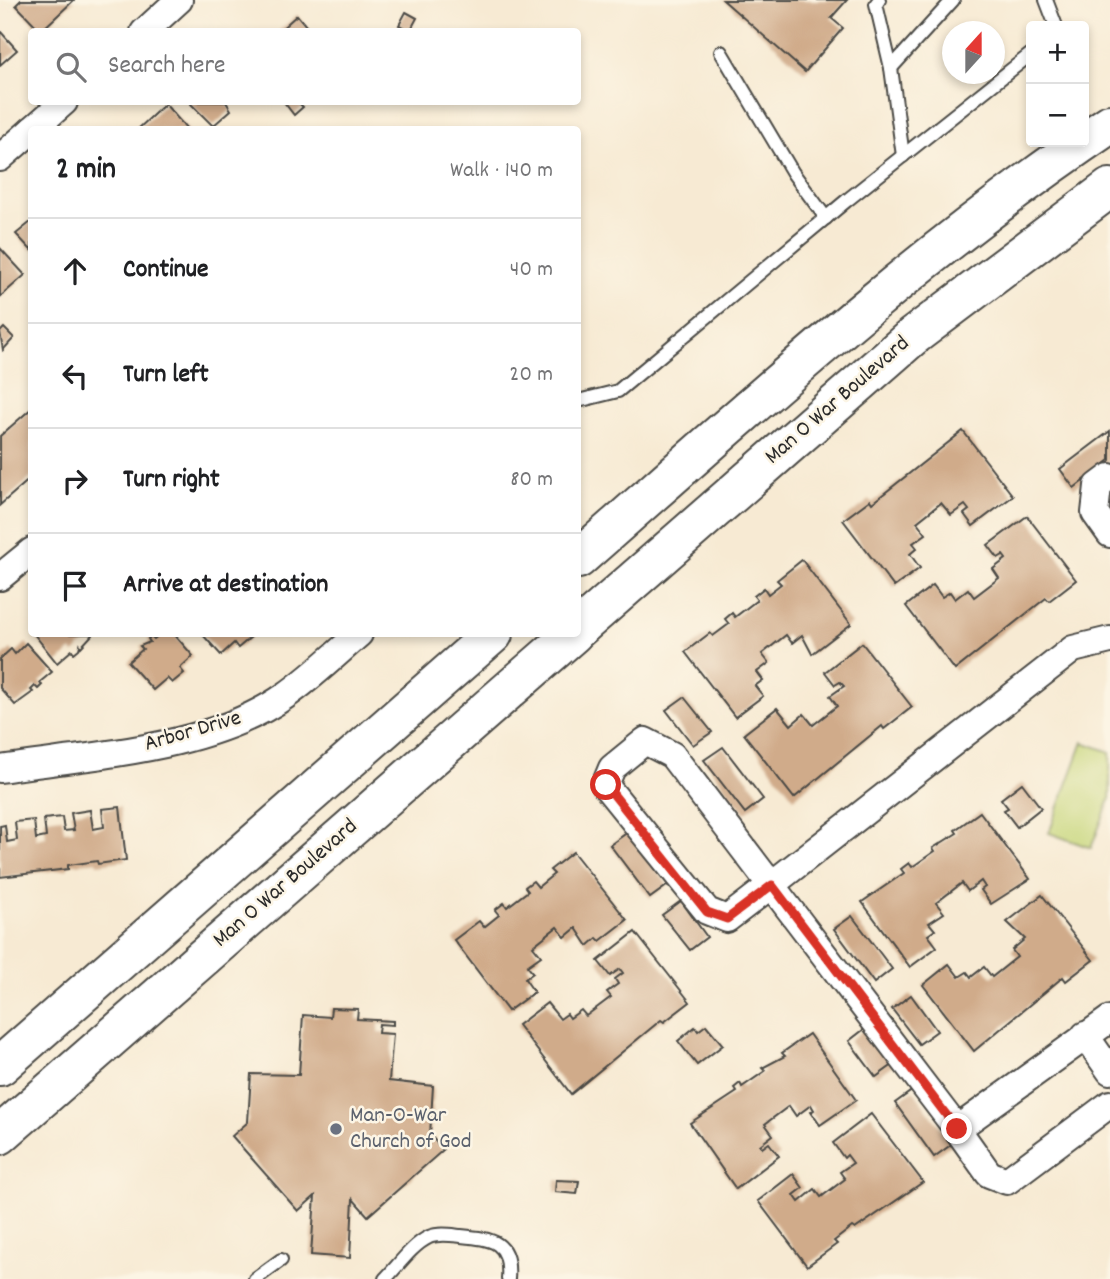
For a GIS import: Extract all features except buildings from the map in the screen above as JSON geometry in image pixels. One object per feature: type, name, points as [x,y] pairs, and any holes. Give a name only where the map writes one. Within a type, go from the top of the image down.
[{"type":"main road","points":[[581,556],[822,344],[937,250],[1110,124]]},
{"type":"main road","name":"Man O War Boulevard","points":[[581,626],[912,337],[1110,188]]},
{"type":"main road","points":[[0,1066],[490,637]]},
{"type":"main road","name":"Man O War Boulevard","points":[[0,1135],[569,637]]},
{"type":"street","points":[[148,28],[179,0]]},
{"type":"street","points":[[37,126],[61,105]]},
{"type":"street","points":[[0,158],[28,134]]},
{"type":"street","points":[[1110,477],[1098,486],[1096,513],[1110,534]]},
{"type":"street","points":[[0,577],[28,554]]},
{"type":"street","name":"Arbor Drive","points":[[0,769],[146,747],[221,728],[285,697],[355,637]]},
{"type":"street","points":[[1110,640],[1073,649],[772,885],[727,919],[707,912],[606,785],[612,768],[645,741],[672,755],[772,885],[957,1129],[989,1174],[1007,1181],[1110,1104]]},
{"type":"street","points":[[957,1129],[1085,1035],[1110,1020]]},
{"type":"street","points":[[1085,1035],[1110,1071]]},
{"type":"lane","points":[[879,0],[876,4],[891,68],[903,156]]},
{"type":"lane","points":[[891,68],[953,0]]},
{"type":"lane","points":[[1046,0],[1054,21]]},
{"type":"lane","points":[[721,52],[793,173],[826,218]]},
{"type":"lane","points":[[581,400],[618,391],[826,218],[1026,58]]},
{"type":"lane","points":[[385,1279],[419,1243],[431,1236],[449,1234],[496,1241],[505,1249],[508,1279]]},
{"type":"lane","points":[[255,1279],[281,1260]]},
{"type":"green space","points":[[1083,742],[1110,752],[1110,799],[1091,848],[1049,833]]},
{"type":"place","name":"Man-O-War Church of God","points":[[336,1129]]},
{"type":"route","points":[[606,785],[707,912],[727,919],[772,885],[957,1129]]}]
